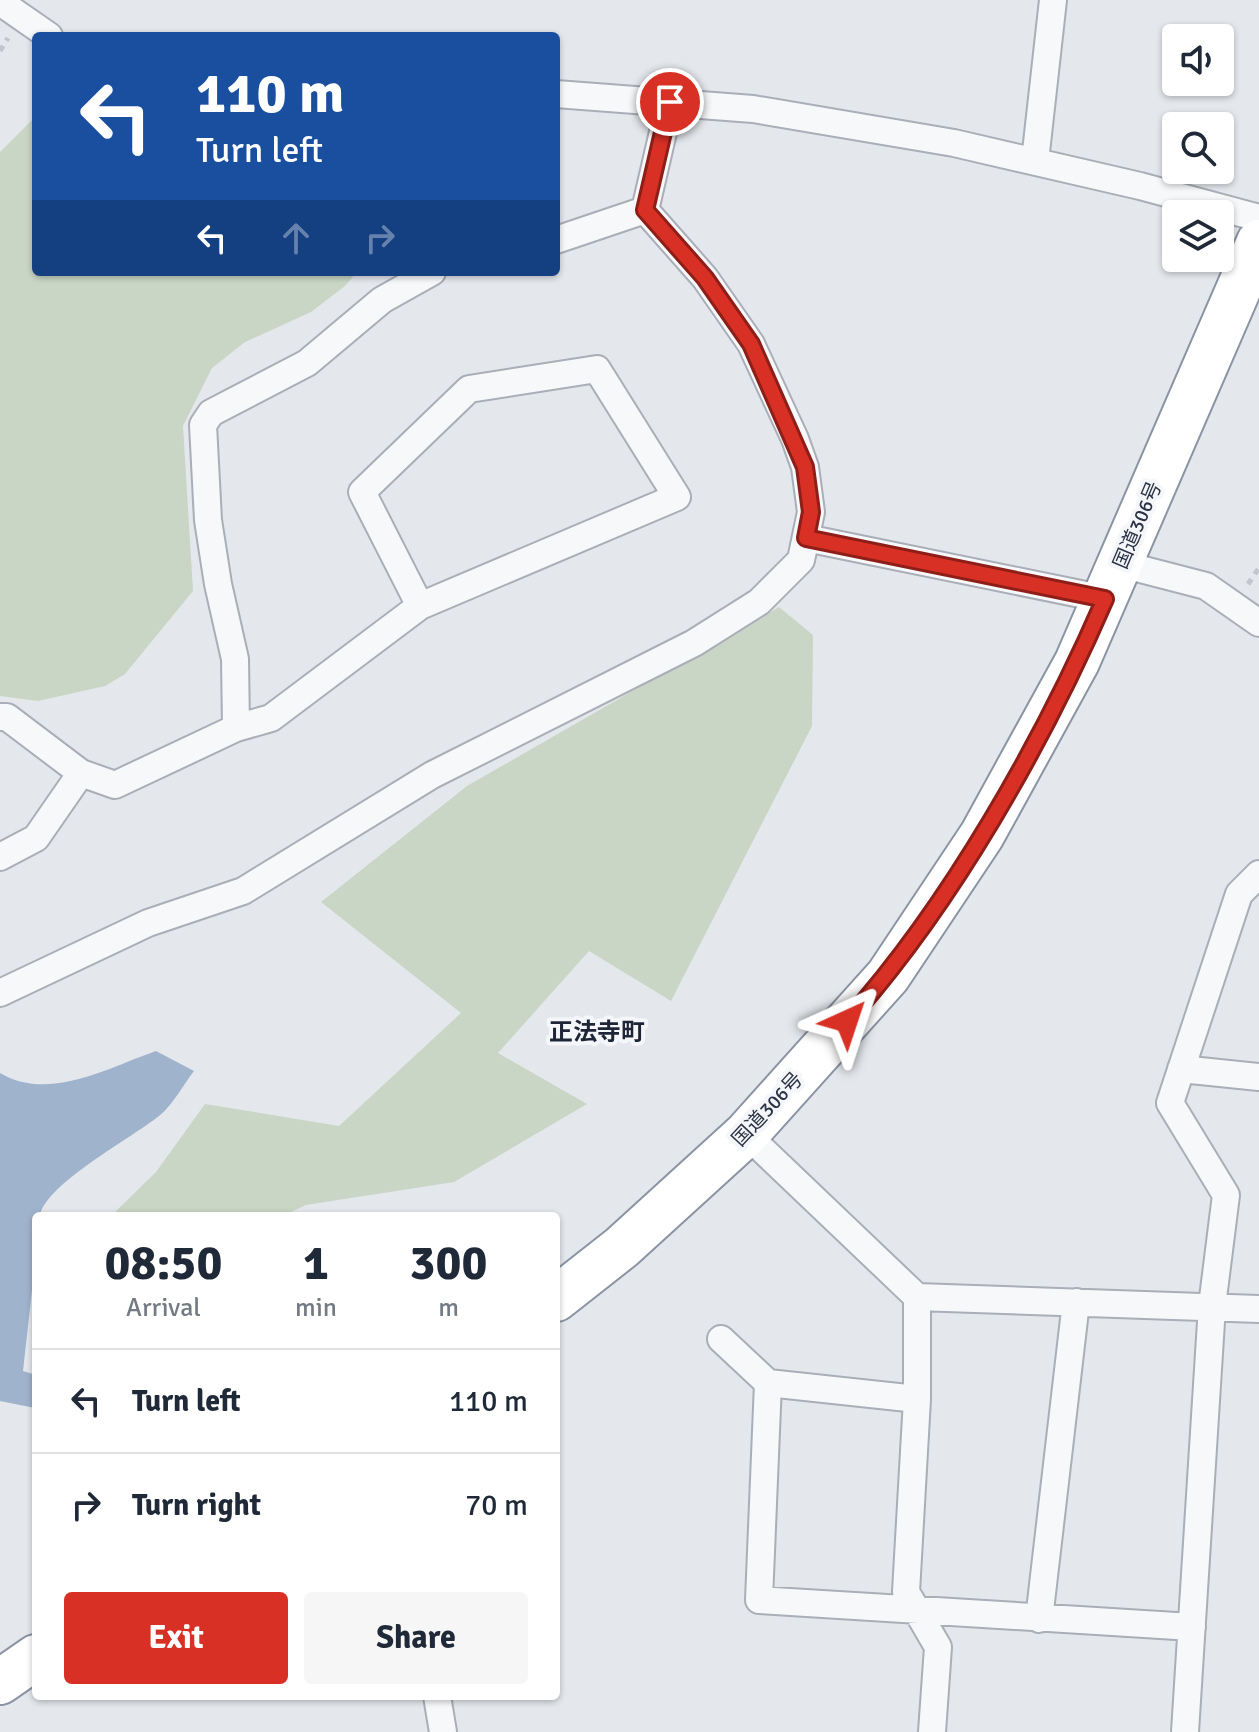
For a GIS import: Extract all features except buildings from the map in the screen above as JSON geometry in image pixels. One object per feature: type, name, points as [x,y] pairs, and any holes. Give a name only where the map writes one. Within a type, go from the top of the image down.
[{"type":"highway","name":"国道306号","points":[[560,1296],[622,1247],[746,1134],[888,976],[982,835],[1077,662],[1259,242]]},
{"type":"highway","points":[[0,1682],[32,1660]]},
{"type":"street","points":[[1035,161],[1053,0]]},
{"type":"street","points":[[0,2],[43,32]]},
{"type":"street","points":[[560,94],[753,109],[954,143],[1259,218]]},
{"type":"street","points":[[645,210],[670,102]]},
{"type":"street","points":[[560,239],[645,210]]},
{"type":"street","points":[[0,993],[148,923],[243,891],[432,775],[694,643],[759,602],[801,560],[811,512],[805,467],[751,344],[705,278],[645,210]]},
{"type":"street","points":[[236,728],[235,659],[208,520],[203,425],[211,413],[307,363],[382,300],[425,276]]},
{"type":"street","points":[[0,717],[7,717],[81,773],[115,785],[236,728],[271,718],[420,606],[677,497],[597,369],[469,389],[362,492],[420,606]]},
{"type":"street","points":[[806,538],[1113,582],[1206,586],[1259,623]]},
{"type":"street","points":[[0,857],[36,838],[81,773]]},
{"type":"street","points":[[1185,1732],[1212,1306],[1226,1195],[1170,1103],[1239,894],[1259,874]]},
{"type":"street","points":[[1181,1069],[1259,1077]]},
{"type":"street","points":[[746,1134],[917,1297],[1259,1309]]},
{"type":"street","points":[[917,1297],[917,1399],[906,1592],[938,1647],[932,1732]]},
{"type":"street","points":[[1039,1619],[1076,1302]]},
{"type":"street","points":[[721,1339],[768,1383],[917,1399]]},
{"type":"street","points":[[768,1383],[759,1600],[1192,1627]]},
{"type":"street","points":[[438,1700],[443,1732]]},
{"type":"green space","points":[[32,120],[32,276],[354,276],[311,312],[245,342],[212,368],[183,426],[193,591],[125,674],[105,686],[38,701],[0,696],[0,152]]},
{"type":"green space","points":[[779,607],[813,635],[812,726],[671,1001],[589,951],[498,1053],[587,1104],[454,1182],[306,1205],[291,1212],[115,1212],[156,1172],[205,1104],[339,1126],[461,1013],[321,902],[467,786]]},
{"type":"water","points":[[156,1051],[194,1071],[164,1111],[73,1176],[57,1190],[42,1212],[32,1212],[32,1290],[23,1371],[32,1374],[32,1407],[0,1401],[0,1073],[19,1081],[38,1084],[58,1083],[98,1073]]},
{"type":"district","name":"正法寺町","points":[[597,1032]]},
{"type":"route","points":[[670,102],[645,210],[705,278],[751,344],[805,467],[811,512],[806,538],[1105,599],[1077,662],[982,835],[888,976],[847,1021]]}]
